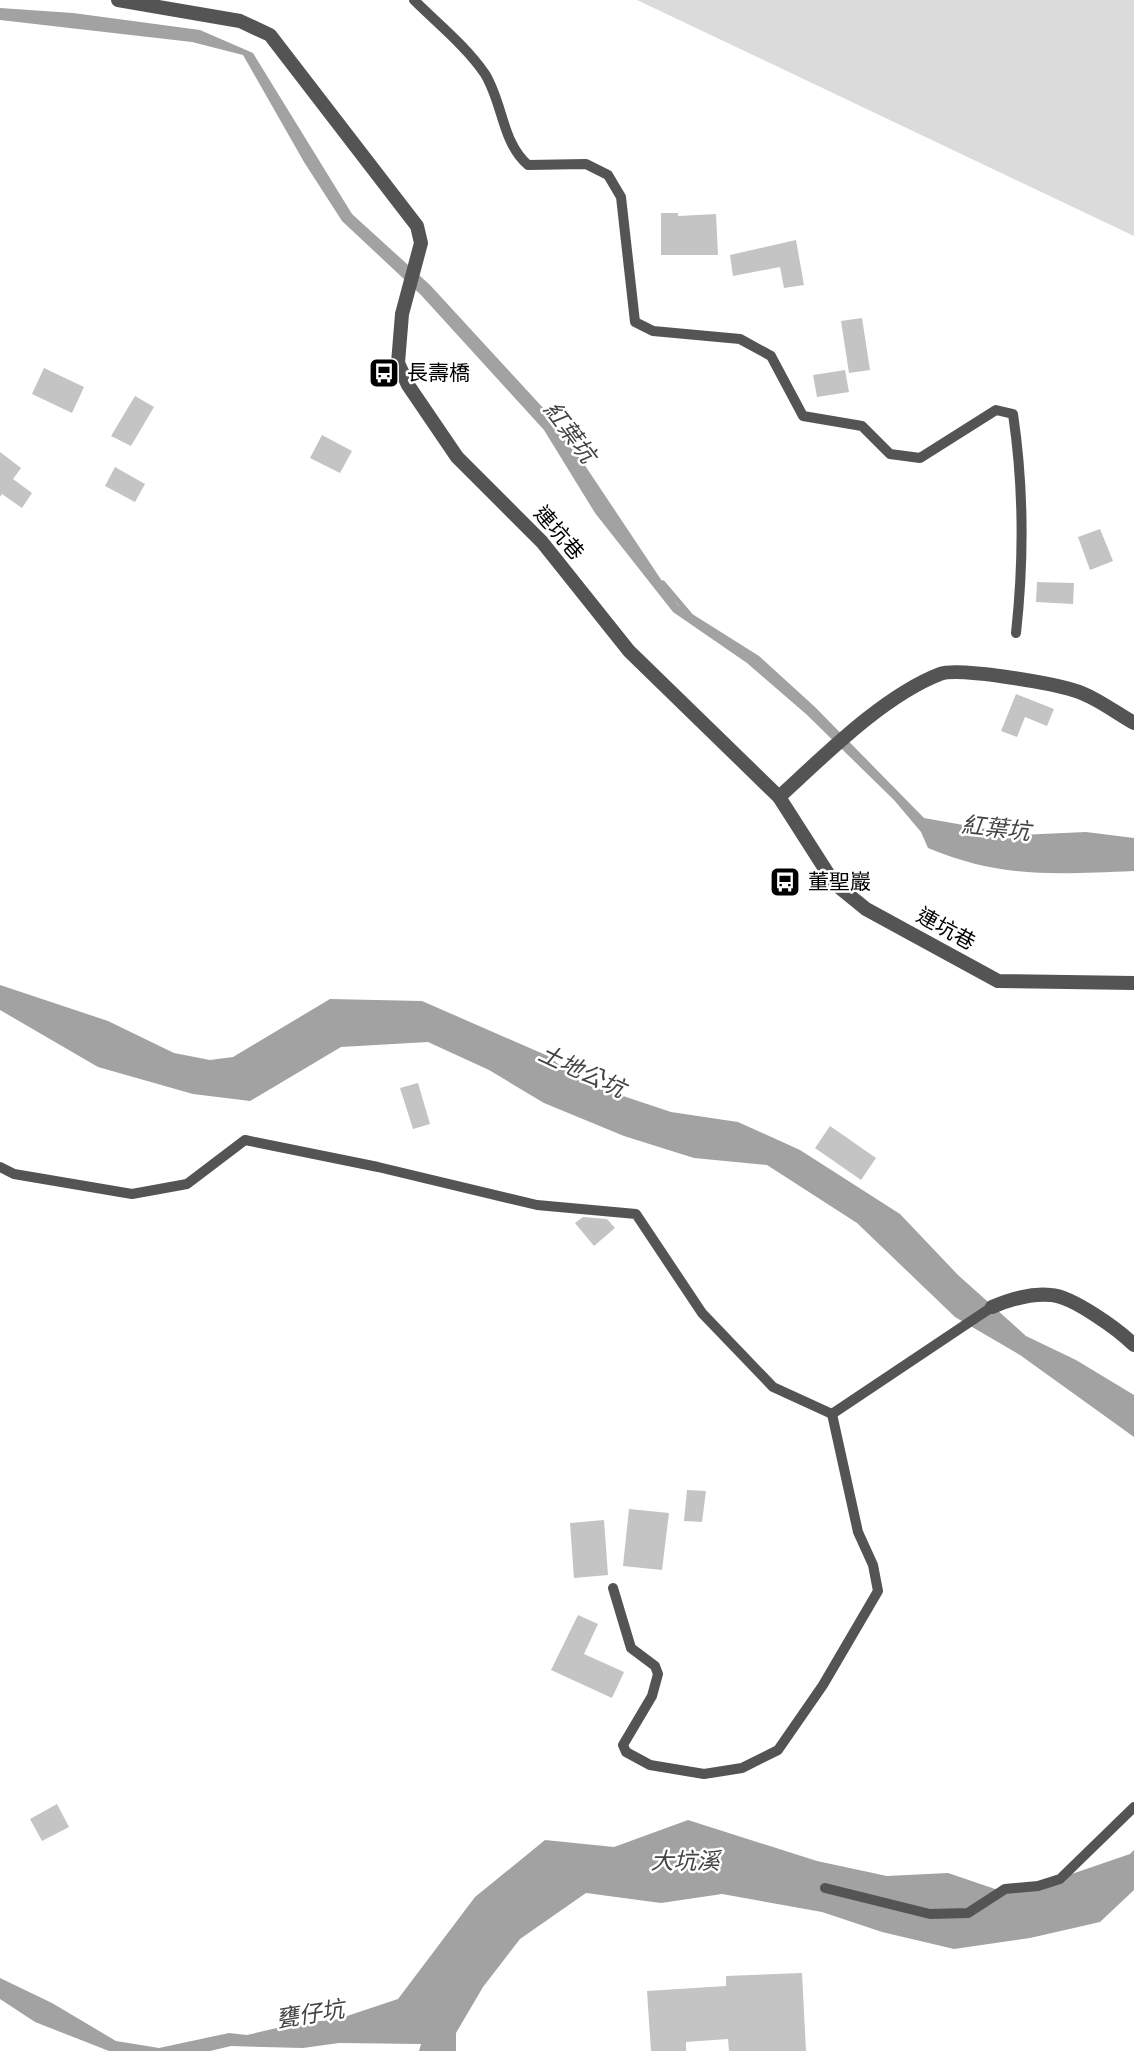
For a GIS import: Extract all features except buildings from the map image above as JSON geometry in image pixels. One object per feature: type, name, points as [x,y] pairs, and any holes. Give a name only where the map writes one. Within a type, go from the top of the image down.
[{"type":"street","name":"連坑巷","points":[[118,0],[240,21],[270,35],[416,226],[421,243],[401,314],[398,363],[408,385],[457,457],[542,542],[629,651],[779,797],[834,883],[866,909],[998,981],[1134,983]]},
{"type":"street","points":[[779,797],[848,734],[942,673],[1002,677],[1074,690],[1134,723]]},
{"type":"street","points":[[992,1307],[1016,1297],[1053,1295],[1116,1327],[1134,1345]]},
{"type":"lane","points":[[414,0],[484,74],[502,113],[514,153],[527,165],[586,164],[608,175],[621,197],[635,322],[653,331],[740,338],[771,356],[803,416],[862,426],[890,454],[920,458],[996,410],[1013,414],[1022,478],[1021,583],[1016,633]]},
{"type":"lane","points":[[0,1167],[14,1174],[132,1194],[187,1184],[245,1140],[378,1167],[537,1205],[636,1214],[702,1312],[772,1387],[832,1414]]},
{"type":"lane","points":[[832,1414],[992,1307]]},
{"type":"lane","points":[[613,1588],[631,1648],[655,1666],[658,1674],[652,1696],[623,1745],[626,1752],[650,1765],[704,1774],[742,1768],[778,1750],[823,1685],[878,1591],[873,1564],[858,1532],[832,1414]]},
{"type":"lane","points":[[825,1888],[930,1914],[968,1913],[1005,1889],[1038,1886],[1060,1879],[1134,1807]]},
{"type":"shaded area","points":[[637,0],[1134,0],[1134,236]]},
{"type":"water","points":[[0,8],[73,13],[200,30],[253,53],[352,214],[430,285],[556,422],[678,605],[759,656],[815,707],[924,818],[1019,835],[1086,832],[1134,838],[1134,871],[1054,873],[1005,870],[955,858],[928,848],[921,832],[894,800],[806,714],[747,663],[673,612],[595,513],[544,430],[421,295],[342,221],[304,162],[243,55],[192,42],[0,20]]},
{"type":"water","points":[[0,985],[108,1021],[174,1053],[210,1060],[233,1057],[330,999],[422,1001],[548,1056],[581,1082],[671,1112],[738,1122],[800,1150],[900,1214],[958,1275],[1026,1336],[1076,1360],[1134,1395],[1134,1437],[1020,1355],[955,1317],[857,1223],[767,1165],[694,1158],[624,1136],[544,1103],[489,1070],[428,1042],[341,1047],[250,1101],[193,1094],[98,1067],[0,1010]]},
{"type":"water","name":"大坑溪","points":[[688,1820],[817,1861],[887,1876],[948,1873],[1001,1891],[1060,1878],[1130,1854],[1134,1850],[1134,1890],[1100,1922],[1030,1938],[954,1949],[882,1932],[822,1912],[722,1894],[661,1903],[586,1893],[520,1939],[483,1987],[456,2033],[456,2051],[419,2051],[421,2044],[339,2043],[303,2048],[231,2046],[210,2051],[109,2051],[35,2022],[0,1999],[0,1978],[52,2003],[116,2041],[159,2048],[229,2033],[247,2035],[294,2024],[338,2019],[398,1999],[475,1897],[545,1840],[614,1847]]},
{"type":"waterway","name":"紅葉坑","points":[[663,583],[691,616]]},
{"type":"place","name":"長壽橋","points":[[384,373]]},
{"type":"place","name":"董聖巖","points":[[785,882]]},
{"type":"water label","name":"土地公坑","points":[[582,1071]]},
{"type":"water label","name":"甕仔坑","points":[[310,2014]]}]
